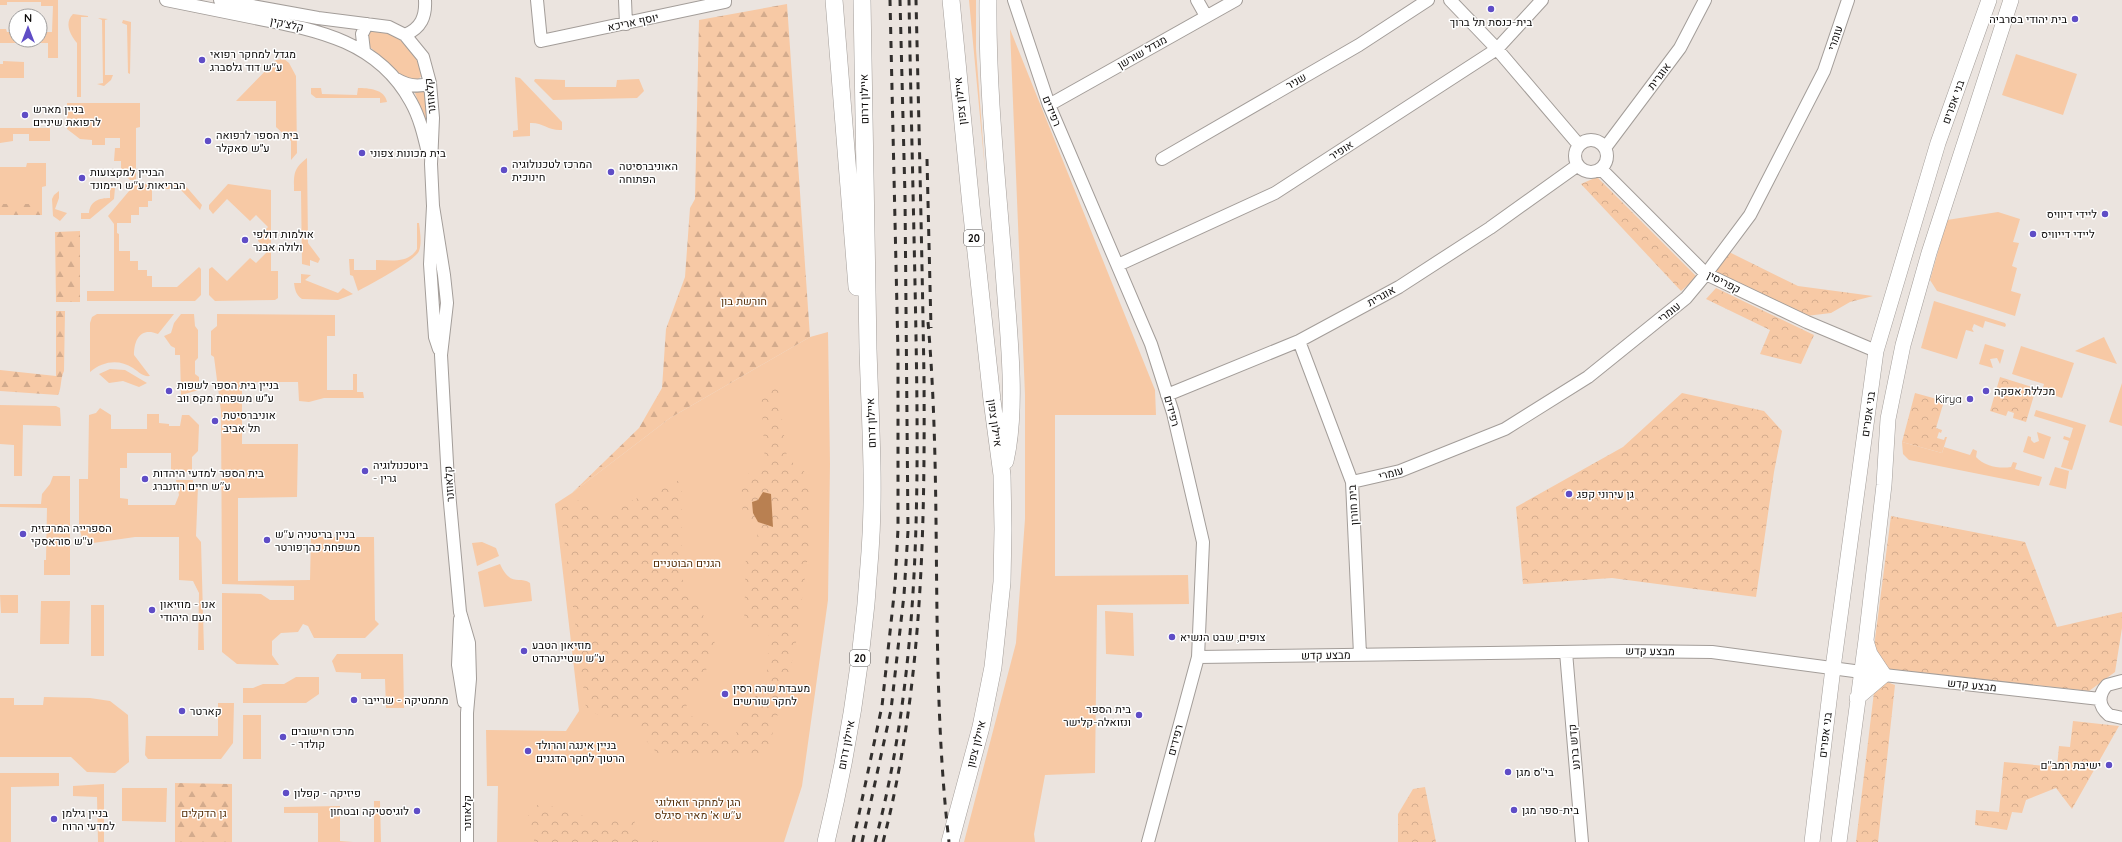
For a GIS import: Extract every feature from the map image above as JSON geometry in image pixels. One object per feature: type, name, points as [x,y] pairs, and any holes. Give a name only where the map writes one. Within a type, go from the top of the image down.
[{"type":"highway","points":[[834,0],[873,472]]},
{"type":"highway","name":"איילון דרום","points":[[826,842],[851,724],[860,664],[870,550],[873,472],[869,394],[862,0]]},
{"type":"highway","name":"איילון צפון","points":[[950,842],[980,727],[997,640],[1002,582],[1002,475],[992,400],[951,0]]},
{"type":"highway","points":[[988,0],[992,116],[1011,384],[1009,445],[1002,475]]},
{"type":"main road","name":"בני אפרים","points":[[1812,842],[1833,668],[1876,351],[1938,143],[1989,0]]},
{"type":"main road","name":"בני אפרים","points":[[1839,842],[1857,698],[1866,640],[1884,485],[1888,419],[1903,345],[1929,252],[2011,0]]},
{"type":"main road","points":[[1857,698],[1884,675],[1870,654],[1866,640]]},
{"type":"street","name":"קלצ'קין","points":[[166,0],[312,30],[339,39],[364,51],[379,61],[395,78]]},
{"type":"street","name":"קלצ'קין","points":[[220,0],[318,18],[389,27],[405,34]]},
{"type":"street","points":[[405,34],[418,28],[422,22],[425,0]]},
{"type":"street","name":"יוסף אריכא","points":[[537,0],[541,41],[626,24],[725,1]]},
{"type":"street","points":[[625,0],[626,24]]},
{"type":"street","name":"רפידים","points":[[1014,0],[1049,105],[1151,344],[1167,395],[1203,542],[1198,657],[1148,842]]},
{"type":"street","points":[[1197,0],[1206,16]]},
{"type":"street","name":"מגדל שורשן","points":[[1049,105],[1236,0]]},
{"type":"street","name":"שניר","points":[[1162,160],[1359,45],[1428,0]]},
{"type":"street","points":[[1450,0],[1497,49],[1579,145]]},
{"type":"street","name":"אופיר","points":[[1118,265],[1275,193],[1497,49],[1542,0]]},
{"type":"street","name":"אוגרית","points":[[1605,148],[1680,48],[1705,0]]},
{"type":"street","name":"עומרי","points":[[1352,482],[1400,471],[1505,429],[1588,377],[1686,298],[1750,215],[1824,71],[1848,0]]},
{"type":"street","points":[[364,51],[362,34],[367,24]]},
{"type":"street","name":"קלאוזנר","points":[[405,34],[423,57],[430,83],[433,118],[431,164],[433,206],[444,275],[446,303],[441,355],[448,481],[460,612],[458,665],[467,713],[467,842]]},
{"type":"street","points":[[395,78],[405,84],[412,85],[430,83]]},
{"type":"street","name":"קלאוזנר","points":[[395,78],[407,94],[418,115],[431,164]]},
{"type":"street","points":[[1593,140],[1602,144],[1605,148],[1606,161],[1601,169],[1596,171],[1586,171],[1578,165],[1575,155],[1579,145],[1583,142],[1593,140]]},
{"type":"street","name":"אוגרית","points":[[1167,395],[1299,341],[1399,287],[1490,228],[1578,165]]},
{"type":"street","name":"קפריסין","points":[[1601,169],[1706,274],[1806,322],[1876,351]]},
{"type":"street","name":"בית חורון","points":[[1299,341],[1352,482],[1360,654]]},
{"type":"street","name":"קדש ברנע","points":[[1566,652],[1582,842]]},
{"type":"street","name":"מבצע קדש","points":[[1198,657],[1360,654],[1712,652],[1884,675],[2100,699]]},
{"type":"street","points":[[2122,681],[2107,685],[2101,694],[2100,699],[2104,711],[2108,715],[2122,718]]},
{"type":"green space","points":[[0,0],[58,0],[58,58],[48,58],[48,32],[52,32],[53,6],[41,6],[41,2],[7,2],[7,5],[0,5]]},
{"type":"green space","points":[[969,0],[976,0],[976,49],[985,170]]},
{"type":"green space","name":"חורשת בון","points":[[787,4],[810,337],[670,418],[572,493],[639,428],[662,388],[666,329],[685,277],[690,208],[695,199],[699,20]]},
{"type":"green space","points":[[73,14],[88,16],[81,17],[81,97],[77,97],[77,43],[70,33],[68,25]]},
{"type":"green space","points":[[98,18],[108,19],[105,20],[105,75],[113,75],[111,80],[104,86],[97,84],[103,83],[102,20]]},
{"type":"green space","points":[[123,20],[131,22],[130,74],[128,73],[127,25],[122,23]]},
{"type":"green space","points":[[369,27],[393,31],[404,38],[421,60],[423,66],[422,75],[416,80],[406,79],[392,69],[367,45]]},
{"type":"green space","points":[[0,29],[6,29],[8,32],[8,43],[0,43]]},
{"type":"green space","points":[[1010,29],[1155,390],[1156,415],[1055,415],[1055,576],[1188,575],[1189,604],[1097,605],[1095,773],[1045,775],[1034,834],[1035,842],[964,842],[1016,643],[1025,519],[1025,395]]},
{"type":"green space","points":[[2016,54],[2077,74],[2063,115],[2002,95]]},
{"type":"green space","points":[[284,59],[289,63],[296,76],[297,153],[291,160],[291,141],[276,127],[276,101],[236,101],[276,60]]},
{"type":"green space","points":[[3,61],[24,62],[24,78],[0,78],[0,64],[3,64]]},
{"type":"green space","points":[[515,77],[520,78],[562,122],[562,130],[530,123],[530,136],[513,137],[513,131],[518,130]]},
{"type":"green space","points":[[535,79],[565,80],[565,87],[616,87],[617,80],[639,79],[644,91],[637,98],[553,100],[534,81]]},
{"type":"green space","points":[[311,88],[321,88],[322,94],[357,95],[358,88],[371,89],[383,94],[387,102],[380,103],[380,98],[316,98],[311,94]]},
{"type":"green space","points":[[415,90],[425,90],[427,126],[415,93]]},
{"type":"green space","points":[[67,103],[140,103],[140,127],[136,128],[136,180],[130,180],[121,171],[121,161],[114,161],[115,148],[120,148],[120,138],[105,138],[105,145],[92,145],[92,140],[80,139],[67,129]]},
{"type":"green space","points":[[0,128],[50,128],[50,141],[29,141],[29,134],[13,134],[13,141],[0,143]]},
{"type":"green space","points":[[307,158],[308,243],[320,259],[318,263],[310,260],[310,266],[302,264],[301,191],[294,191],[295,172],[299,165]]},
{"type":"green space","points":[[27,163],[46,163],[46,186],[42,187],[42,204],[0,204],[0,167],[26,167]]},
{"type":"green space","points":[[1597,177],[1697,277],[1681,291],[1581,184]]},
{"type":"green space","points":[[135,184],[184,184],[202,205],[200,210],[180,189],[152,189],[152,201],[148,201],[148,207],[139,207],[139,215],[131,215],[131,223],[117,223],[117,233],[119,234],[119,251],[130,251],[130,261],[138,261],[138,270],[147,270],[147,276],[152,276],[152,287],[177,287],[199,267],[201,269],[201,295],[195,301],[87,301],[87,291],[114,291],[114,224],[108,216]]},
{"type":"green space","points":[[228,184],[271,190],[271,271],[278,271],[278,298],[275,300],[215,301],[209,295],[209,269],[212,267],[227,281],[250,258],[256,263],[268,251],[258,241],[259,236],[268,227],[256,215],[250,221],[227,199],[213,214],[209,209],[209,205]]},
{"type":"green space","points":[[110,188],[115,188],[114,199],[90,219],[81,219],[81,213],[89,213],[93,203],[102,199],[110,198]]},
{"type":"green space","points":[[59,191],[59,198],[55,209],[67,213],[60,221],[53,216],[52,199]]},
{"type":"green space","points":[[0,204],[42,204],[42,215],[0,215]]},
{"type":"green space","points":[[1998,212],[2020,219],[2013,242],[2019,243],[2012,266],[2017,268],[2011,291],[2021,294],[2015,316],[1937,291],[1930,280],[1947,220]]},
{"type":"green space","points":[[417,223],[419,223],[421,241],[419,251],[416,255],[392,272],[358,291],[353,276],[350,275],[349,259],[354,259],[354,270],[376,270],[376,260],[399,260],[409,257],[417,249]]},
{"type":"green space","points":[[80,231],[80,302],[56,302],[55,232]]},
{"type":"green space","points":[[1729,252],[1798,286],[1873,296],[1850,302],[1831,313],[1806,316],[1714,273]]},
{"type":"green space","points":[[301,274],[311,275],[305,280],[338,293],[343,288],[353,294],[338,300],[302,299],[296,292],[294,283],[301,283]]},
{"type":"green space","points":[[1716,288],[1814,335],[1801,364],[1760,354],[1770,330],[1706,299]]},
{"type":"green space","points":[[1934,301],[2005,323],[2006,325],[2005,327],[1985,321],[1983,328],[1974,324],[1972,329],[1974,332],[1966,330],[1957,359],[1921,348]]},
{"type":"green space","points":[[56,311],[65,311],[64,371],[58,395],[0,391],[0,370],[56,376]]},
{"type":"green space","points":[[97,314],[174,314],[158,334],[152,332],[143,333],[137,339],[135,344],[134,355],[150,376],[143,375],[128,365],[117,362],[100,365],[90,372],[90,323],[92,317]]},
{"type":"green space","points":[[181,314],[194,314],[195,326],[198,330],[198,358],[195,361],[195,374],[199,377],[199,390],[181,395],[180,355],[175,355],[175,348],[171,346],[164,336],[171,333],[174,323]]},
{"type":"green space","points":[[217,314],[335,315],[335,336],[327,336],[327,390],[353,390],[353,374],[357,374],[357,392],[363,392],[364,398],[324,398],[309,402],[299,401],[298,382],[242,382],[242,444],[298,444],[297,497],[238,498],[238,581],[310,580],[311,537],[374,537],[375,620],[379,624],[365,638],[314,638],[308,626],[303,624],[298,632],[281,633],[272,641],[272,655],[279,665],[237,664],[222,652],[222,593],[261,594],[270,600],[294,600],[294,586],[222,584],[221,411],[214,357],[211,355],[211,331],[217,326]]},
{"type":"green space","name":"הגנים הבוטניים","points":[[828,332],[830,464],[828,600],[802,786],[784,842],[497,842],[498,786],[487,786],[486,730],[566,731],[579,711],[555,504],[572,493],[670,418],[810,337]]},
{"type":"green space","points":[[2104,337],[2117,364],[2075,351]]},
{"type":"green space","points":[[1985,344],[2004,350],[2000,364],[1997,358],[1990,359],[1993,368],[1979,364]]},
{"type":"green space","points":[[2021,346],[2074,363],[2062,398],[2042,391],[2044,384],[2012,374]]},
{"type":"green space","points":[[110,369],[125,370],[147,383],[139,387],[123,381],[109,383],[99,374]]},
{"type":"green space","points":[[2000,377],[2032,387],[2031,390],[2035,392],[2026,422],[2013,418],[2014,413],[2008,411],[2006,416],[1990,411]]},
{"type":"green space","points":[[2122,383],[2122,426],[2109,422]]},
{"type":"green space","points":[[778,388],[787,458],[811,477],[811,533],[795,650],[767,754],[661,758],[629,720],[611,722],[586,708],[560,507],[588,497],[601,514],[682,479],[682,579],[709,625],[717,650],[683,712],[734,737],[767,674],[769,631],[744,626],[746,553],[757,541],[758,525],[743,520],[741,478],[765,464],[761,391]]},
{"type":"green space","points":[[1682,393],[1764,411],[1782,431],[1774,472],[1756,597],[1612,578],[1523,584],[1516,507],[1623,447]]},
{"type":"green space","points":[[1915,393],[1944,401],[1936,428],[1942,430],[1941,433],[1939,432],[1937,438],[1944,440],[1945,437],[1947,437],[1942,453],[1902,442]]},
{"type":"green space","points":[[0,405],[56,406],[60,408],[61,426],[23,425],[22,476],[14,476],[14,445],[0,444]]},
{"type":"green space","points":[[100,408],[111,415],[111,429],[147,429],[147,414],[159,414],[159,423],[169,424],[169,426],[180,426],[182,415],[189,415],[199,425],[198,451],[192,457],[192,472],[171,472],[171,453],[127,453],[127,468],[120,468],[120,498],[128,499],[128,505],[175,505],[179,495],[176,480],[193,480],[193,484],[198,486],[196,536],[201,542],[204,650],[198,650],[199,593],[193,581],[179,580],[179,537],[135,537],[93,543],[82,538],[79,526],[79,479],[88,479],[89,415],[96,413]]},
{"type":"green space","points":[[2036,410],[2086,425],[2072,470],[2061,467],[2069,441],[2063,439],[2064,436],[2070,438],[2073,428],[2034,416]]},
{"type":"green space","points":[[2037,432],[2051,437],[2044,459],[2023,452],[2028,436],[2031,437],[2031,440],[2034,443],[2039,441]]},
{"type":"green space","points":[[1902,442],[1942,453],[1944,447],[1970,455],[1973,449],[1977,451],[1976,457],[1987,465],[2006,468],[2011,467],[2013,462],[2017,463],[2015,469],[2042,477],[2039,486],[1909,460],[1903,454]]},
{"type":"green space","points":[[2055,467],[2069,471],[2066,489],[2049,485]]},
{"type":"green space","points":[[53,476],[70,476],[70,575],[44,575],[44,560],[46,560],[47,508],[0,507],[0,504],[41,504],[42,494],[50,484]]},
{"type":"green space","points":[[1891,516],[2025,542],[2057,627],[2122,612],[2122,628],[2115,672],[2089,691],[1889,669],[1874,661],[1875,639]]},
{"type":"green space","points":[[482,542],[496,548],[499,556],[477,566],[472,543]]},
{"type":"green space","points":[[500,564],[511,578],[530,583],[532,601],[484,607],[478,572]]},
{"type":"green space","points":[[0,595],[18,595],[18,613],[1,613]]},
{"type":"green space","points":[[41,601],[70,601],[69,644],[40,644]]},
{"type":"green space","points":[[91,605],[104,605],[104,656],[91,656]]},
{"type":"green space","points":[[1105,611],[1133,613],[1134,656],[1106,654]]},
{"type":"green space","points":[[337,654],[403,654],[404,708],[386,708],[385,679],[361,679],[361,673],[336,672],[332,661]]},
{"type":"green space","points":[[296,677],[319,677],[319,694],[306,703],[243,703],[243,688],[253,688],[263,684],[284,684]]},
{"type":"green space","points":[[1887,682],[1895,685],[1878,842],[1856,842],[1874,692]]},
{"type":"green space","points":[[44,697],[90,698],[110,701],[128,715],[129,762],[115,773],[87,772],[71,757],[0,757],[0,698],[14,698],[14,705],[43,705]]},
{"type":"green space","points":[[218,703],[234,703],[233,743],[221,759],[148,759],[145,755],[146,736],[218,736]]},
{"type":"green space","points":[[243,715],[261,715],[261,759],[243,759]]},
{"type":"green space","points":[[2073,721],[2119,726],[2072,809],[2056,788],[2026,800],[2022,813],[2012,812],[2007,830],[1975,825],[1976,810],[1999,812],[2004,762],[2057,767],[2059,746],[2070,747]]},
{"type":"green space","points":[[0,773],[59,773],[59,786],[11,787],[11,842],[0,842]]},
{"type":"green space","name":"גן הדקלים","points":[[175,783],[232,784],[232,842],[175,842]]},
{"type":"green space","points":[[104,784],[104,842],[98,842],[97,797],[73,796],[73,786]]},
{"type":"green space","points":[[1425,787],[1436,842],[1398,842],[1398,814],[1413,789]]},
{"type":"green space","points":[[122,788],[167,788],[166,822],[122,821]]},
{"type":"green space","points":[[374,801],[380,801],[381,842],[374,842]]},
{"type":"green space","points":[[536,805],[557,807],[589,818],[635,819],[633,838],[667,842],[534,842],[534,838],[528,828],[528,811]]},
{"type":"green space","points":[[340,806],[340,841],[353,842],[318,842],[318,813],[284,813],[284,807]]},
{"type":"shaded area","points":[[763,492],[771,494],[773,527],[758,522],[753,513],[752,502],[758,500]]},
{"type":"railway","points":[[853,842],[882,706],[895,586],[898,529],[898,353],[890,0]]},
{"type":"railway","points":[[862,842],[891,710],[904,595],[908,531],[905,197],[900,0]]},
{"type":"railway","points":[[875,842],[890,780],[900,717],[908,654],[916,527],[917,399],[909,0]]},
{"type":"railway","points":[[883,842],[896,785],[906,728],[913,670],[922,553],[924,495],[924,378],[916,0]]},
{"type":"railway","points":[[927,159],[931,328]]},
{"type":"railway","points":[[928,322],[935,452],[939,712],[949,842]]},
{"type":"place","name":"בית-כנסת תל ברוך","points":[[1491,9]]},
{"type":"place","name":"בית יהודי בסרביה","points":[[2075,19]]},
{"type":"place","name":"מגדל למחקר רפואי ע\"ש דוד גלסברג","points":[[202,60]]},
{"type":"place","name":"בניין מארש לרפואת שיניים","points":[[25,115]]},
{"type":"place","name":"בית הספר לרפואה ע״ש סאקלר","points":[[208,141]]},
{"type":"place","name":"בית מכונות צפוני","points":[[362,153]]},
{"type":"place","name":"המרכז לטכנולוגיה חינוכית","points":[[504,170]]},
{"type":"place","name":"האוניברסיטה הפתוחה","points":[[611,172]]},
{"type":"place","name":"הבניין למקצועות הבריאות ע\"ש ריימונד","points":[[82,178]]},
{"type":"place","name":"ליידי דיוויס","points":[[2105,214]]},
{"type":"place","name":"ליידי דייוויס","points":[[2033,234]]},
{"type":"place","name":"אולמות דולפי ולולה אבנר","points":[[245,240]]},
{"type":"place","name":"בניין בית הספר לשפות ע״ש משפחת מקס ווב","points":[[169,391]]},
{"type":"place","name":"מכללת אפקה","points":[[1986,391]]},
{"type":"place","name":"Kirya","points":[[1970,399]]},
{"type":"place","name":"אוניברסיטת תל אביב","points":[[215,421]]},
{"type":"place","name":"ביוטכנולוגיה - גרין","points":[[365,471]]},
{"type":"place","name":"בית הספר למדעי היהדות ע\"ש חיים רוזנברג","points":[[145,479]]},
{"type":"place","name":"גן עירוני קפג","points":[[1569,494]]},
{"type":"place","name":"הספרייה המרכזית ע\"ש סוראסקי","points":[[23,534]]},
{"type":"place","name":"בניין בריטניה ע''ש משפחת כהן־פורטר","points":[[267,540]]},
{"type":"place","name":"אנו - מוזיאון העם היהודי","points":[[152,610]]},
{"type":"place","name":"צופים, שבט הנשיא","points":[[1172,637]]},
{"type":"place","name":"מוזיאון הטבע ע\"ש שטיינהרדט","points":[[524,651]]},
{"type":"place","name":"מעבדת שרה רסין לחקר שורשים","points":[[725,694]]},
{"type":"place","name":"מתמטיקה - שרייבר","points":[[354,700]]},
{"type":"place","name":"קארטר","points":[[182,711]]},
{"type":"place","name":"בית הספר ונזואלה-קלישר","points":[[1139,715]]},
{"type":"place","name":"מרכז חישובים - קולדר","points":[[283,737]]},
{"type":"place","name":"בניין אינגה והרולד הרטוך לחקר הדגנים","points":[[528,751]]},
{"type":"place","name":"ישיבת רמב\"ם","points":[[2109,765]]},
{"type":"place","name":"בי\"ס מגן","points":[[1508,772]]},
{"type":"place","name":"פיזיקה - קפלון","points":[[286,793]]},
{"type":"place","name":"בית-ספר מגן","points":[[1514,810]]},
{"type":"place","name":"לוגיסטיקה ובטחון","points":[[417,811]]},
{"type":"place","name":"בניין גילמן למדעי הרוח","points":[[54,819]]},
{"type":"park label","name":"הגן למחקר זואולוגי ע\"ש א׳ מאיר סיגלס","points":[[698,808]]}]
